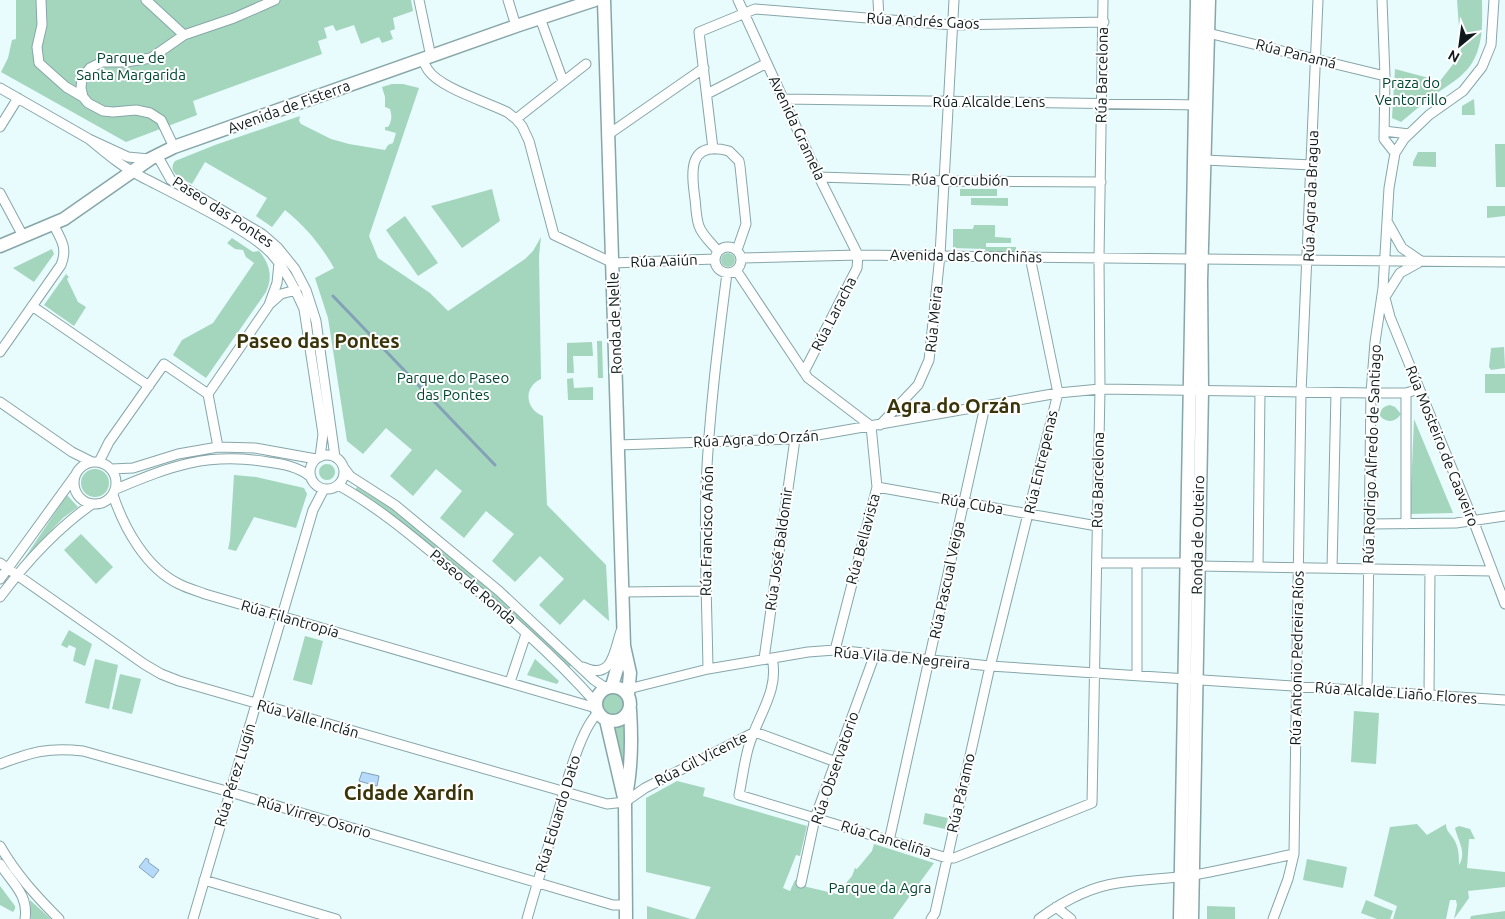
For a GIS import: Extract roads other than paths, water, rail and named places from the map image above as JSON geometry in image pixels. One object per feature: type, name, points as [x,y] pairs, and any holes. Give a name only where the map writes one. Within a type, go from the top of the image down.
[{"type":"street","points":[[41,0],[42,25],[37,47],[39,63],[66,87],[83,97],[94,107],[103,111],[113,112],[136,110],[156,116],[161,120],[174,147]]},
{"type":"street","points":[[146,0],[184,35]]},
{"type":"street","points":[[83,97],[81,88],[82,78],[90,68],[102,62],[126,62],[151,58],[184,35],[234,18],[275,0]]},
{"type":"street","points":[[419,0],[428,71],[442,82],[492,105],[516,119],[522,126],[529,142],[554,235],[613,263]]},
{"type":"street","points":[[508,0],[516,26]]},
{"type":"street","name":"Avenida de Fisterra","points":[[0,246],[53,224],[73,213],[138,175],[174,147],[595,0]]},
{"type":"street","name":"Ronda de Nelle","points":[[604,0],[624,624],[620,689]]},
{"type":"street","name":"Avenida Gramela","points":[[738,0],[819,177],[858,255]]},
{"type":"street","points":[[878,0],[879,19]]},
{"type":"street","name":"Rúa Meira","points":[[876,426],[918,385],[929,360],[940,255],[954,0]]},
{"type":"street","name":"Rúa Barcelona","points":[[947,858],[954,858],[1092,803],[1100,389],[1099,258],[1104,0]]},
{"type":"street","name":"Ronda de Outeiro","points":[[1197,0],[1205,160],[1197,259]]},
{"type":"street","name":"Ronda de Outeiro","points":[[1192,919],[1187,876],[1197,259],[1201,104],[1208,33],[1209,0]]},
{"type":"street","name":"Rúa Agra da Bragua","points":[[1301,393],[1318,0]]},
{"type":"street","points":[[1382,0],[1385,76],[1384,139],[1395,153],[1409,134],[1429,115],[1463,91],[1482,67],[1491,45],[1494,0]]},
{"type":"street","name":"Rúa Andrés Gaos","points":[[704,68],[700,32],[755,9],[953,25],[1104,22]]},
{"type":"street","points":[[540,18],[563,81]]},
{"type":"street","name":"Rúa Panamá","points":[[1208,33],[1385,76]]},
{"type":"street","points":[[707,94],[767,63]]},
{"type":"street","points":[[516,119],[586,64]]},
{"type":"street","points":[[609,134],[704,68],[713,149]]},
{"type":"street","points":[[0,88],[89,139],[128,156],[156,160]]},
{"type":"street","points":[[0,127],[18,98]]},
{"type":"street","name":"Rúa Alcalde Lens","points":[[784,100],[1201,104]]},
{"type":"street","points":[[1384,131],[1409,134]]},
{"type":"street","points":[[89,139],[116,162],[138,175]]},
{"type":"street","points":[[731,272],[740,265],[739,254],[746,224],[740,166],[729,151],[713,149],[704,151],[697,156],[692,175],[699,227],[716,255],[719,270],[731,272],[808,378],[876,426]]},
{"type":"street","name":"Rúa Rodrigo Alfredo de Santiago","points":[[1367,691],[1371,393],[1375,342],[1384,293],[1389,188],[1395,153]]},
{"type":"street","name":"Paseo das Pontes","points":[[138,175],[152,180],[158,179],[161,176],[156,160]]},
{"type":"street","name":"Paseo das Pontes","points":[[156,160],[177,184],[262,234],[278,248],[295,268],[306,290],[316,321],[335,457]]},
{"type":"street","points":[[1205,160],[1312,165]]},
{"type":"street","name":"Paseo das Pontes","points":[[138,175],[182,196],[245,233],[257,241],[279,263],[296,290],[305,315],[323,434],[318,458]]},
{"type":"street","name":"Rúa Corcubión","points":[[819,177],[944,181],[1101,182]]},
{"type":"street","points":[[0,193],[23,236]]},
{"type":"street","points":[[1384,293],[1400,273],[1421,262],[1402,248],[1387,222]]},
{"type":"street","points":[[0,352],[61,264],[64,256],[64,246],[53,224]]},
{"type":"street","points":[[716,255],[729,246],[739,254]]},
{"type":"street","name":"Avenida das Conchiñas","points":[[739,254],[1505,262]]},
{"type":"street","name":"Rúa Aaiún","points":[[613,263],[716,255]]},
{"type":"street","name":"Rúa Laracha","points":[[804,372],[857,268],[858,255]]},
{"type":"street","name":"Rúa Entrepenas","points":[[990,666],[1058,393],[1030,257]]},
{"type":"street","points":[[269,305],[277,283],[279,263]]},
{"type":"street","name":"Rúa Francisco Añón","points":[[708,669],[706,488],[709,442],[731,272]]},
{"type":"street","points":[[208,394],[269,305],[281,294],[296,290]]},
{"type":"street","name":"Rúa Mosteiro de Caaveiro","points":[[1384,293],[1386,309],[1473,520],[1505,604]]},
{"type":"street","points":[[32,306],[148,386]]},
{"type":"street","points":[[0,579],[4,566],[81,467],[95,462],[164,364],[208,394],[218,447]]},
{"type":"street","name":"Rúa Agra do Orzán","points":[[618,445],[796,439],[1058,393],[1100,389],[1301,393],[1406,393],[1419,389]]},
{"type":"street","points":[[1258,567],[1260,392]]},
{"type":"street","name":"Rúa Antonio Pedreira Ríos","points":[[1273,919],[1288,879],[1294,854],[1301,393]]},
{"type":"street","points":[[1332,568],[1336,393]]},
{"type":"street","points":[[1406,393],[1406,524]]},
{"type":"street","points":[[0,402],[72,452],[95,462],[106,464],[112,469],[116,479],[115,492]]},
{"type":"street","name":"Rúa Pascual Veiga","points":[[889,841],[985,406]]},
{"type":"street","name":"Rúa Bellavista","points":[[835,650],[877,487],[876,426]]},
{"type":"street","name":"Rúa José Baldomir","points":[[739,795],[748,748],[772,691],[774,668],[768,658],[796,439]]},
{"type":"street","points":[[74,477],[77,495],[85,502],[92,504],[103,503],[115,492],[160,472],[193,462],[219,458],[252,459],[278,463],[299,469],[311,477],[316,485],[329,489],[338,485],[343,477],[344,468],[335,457],[328,455],[318,458],[255,448],[218,447],[178,454],[133,468],[112,469]]},
{"type":"street","points":[[311,477],[311,467],[318,458]]},
{"type":"street","name":"Paseo de Ronda","points":[[344,468],[350,476],[395,506],[499,591],[594,680],[620,689]]},
{"type":"street","name":"Paseo de Ronda","points":[[338,485],[394,522],[473,586],[569,674],[599,711]]},
{"type":"street","name":"Rúa Cuba","points":[[877,487],[1097,526]]},
{"type":"street","name":"Rúa Pérez Lugín","points":[[193,919],[313,510],[324,488]]},
{"type":"street","name":"Rúa Filantropía","points":[[115,492],[118,508],[137,544],[162,572],[179,584],[205,594],[510,682],[599,711]]},
{"type":"street","points":[[0,597],[56,531],[92,504]]},
{"type":"street","points":[[1370,524],[1456,523],[1505,516]]},
{"type":"street","points":[[1097,563],[1492,571]]},
{"type":"street","points":[[1137,675],[1138,563]]},
{"type":"street","name":"Rúa Valle Inclán","points":[[4,566],[161,674],[197,687],[564,793],[607,804],[625,802]]},
{"type":"street","points":[[1429,695],[1430,570]]},
{"type":"street","points":[[622,592],[706,591]]},
{"type":"street","name":"Paseo de Ronda","points":[[578,664],[594,671],[608,666],[624,624]]},
{"type":"street","points":[[510,682],[526,634]]},
{"type":"street","name":"Ronda de Nelle","points":[[620,689],[630,674],[624,646]]},
{"type":"street","name":"Rúa Vila de Negreira","points":[[620,689],[708,669],[768,658],[835,650],[990,666],[1191,679]]},
{"type":"street","name":"Rúa Observatorio","points":[[801,883],[815,818],[875,654]]},
{"type":"street","name":"Rúa Páramo","points":[[936,917],[947,858],[990,666]]},
{"type":"street","points":[[630,674],[642,685]]},
{"type":"street","name":"Rúa Alcalde Liaño Flores","points":[[1191,679],[1505,700]]},
{"type":"street","points":[[625,802],[599,711],[599,694],[620,689],[631,705],[629,780],[625,802],[626,919]]},
{"type":"street","points":[[599,711],[617,721],[622,719],[630,710]]},
{"type":"street","name":"Rúa Eduardo Dato","points":[[527,919],[564,793],[586,730],[592,718],[599,711]]},
{"type":"street","name":"Rúa Gil Vicente","points":[[625,802],[645,788],[755,732],[836,762]]},
{"type":"street","name":"Rúa Virrey Osorio","points":[[0,764],[29,752],[62,749],[83,751],[230,792],[613,905],[626,905]]},
{"type":"street","name":"Rúa Canceliña","points":[[739,795],[947,858]]},
{"type":"street","points":[[0,846],[18,874],[35,895],[59,919]]},
{"type":"street","points":[[1039,919],[1056,907],[1081,894],[1108,885],[1136,880],[1187,876],[1294,854]]},
{"type":"street","points":[[0,864],[24,898],[25,919]]},
{"type":"street","name":"Ronda de Outeiro","points":[[1180,919],[1187,876]]},
{"type":"street","points":[[204,880],[336,919]]},
{"type":"street","points":[[1056,907],[1071,919]]},
{"type":"water","points":[[362,772],[379,776],[377,786],[359,781]]},
{"type":"water","points":[[146,858],[149,860],[148,862],[159,870],[153,878],[139,867]]},
{"type":"waterway","points":[[333,296],[495,465]]},
{"type":"district","name":"Paseo das Pontes","points":[[318,341]]},
{"type":"district","name":"Agra do Orzán","points":[[954,406]]},
{"type":"district","name":"Cidade Xardín","points":[[409,793]]},
{"type":"park label","name":"Parque de Santa Margarida","points":[[131,66]]},
{"type":"park label","name":"Praza do Ventorrillo","points":[[1411,92]]},
{"type":"park label","name":"Parque do Paseo das Pontes","points":[[453,386]]},
{"type":"park label","name":"Parque da Agra","points":[[880,888]]}]
